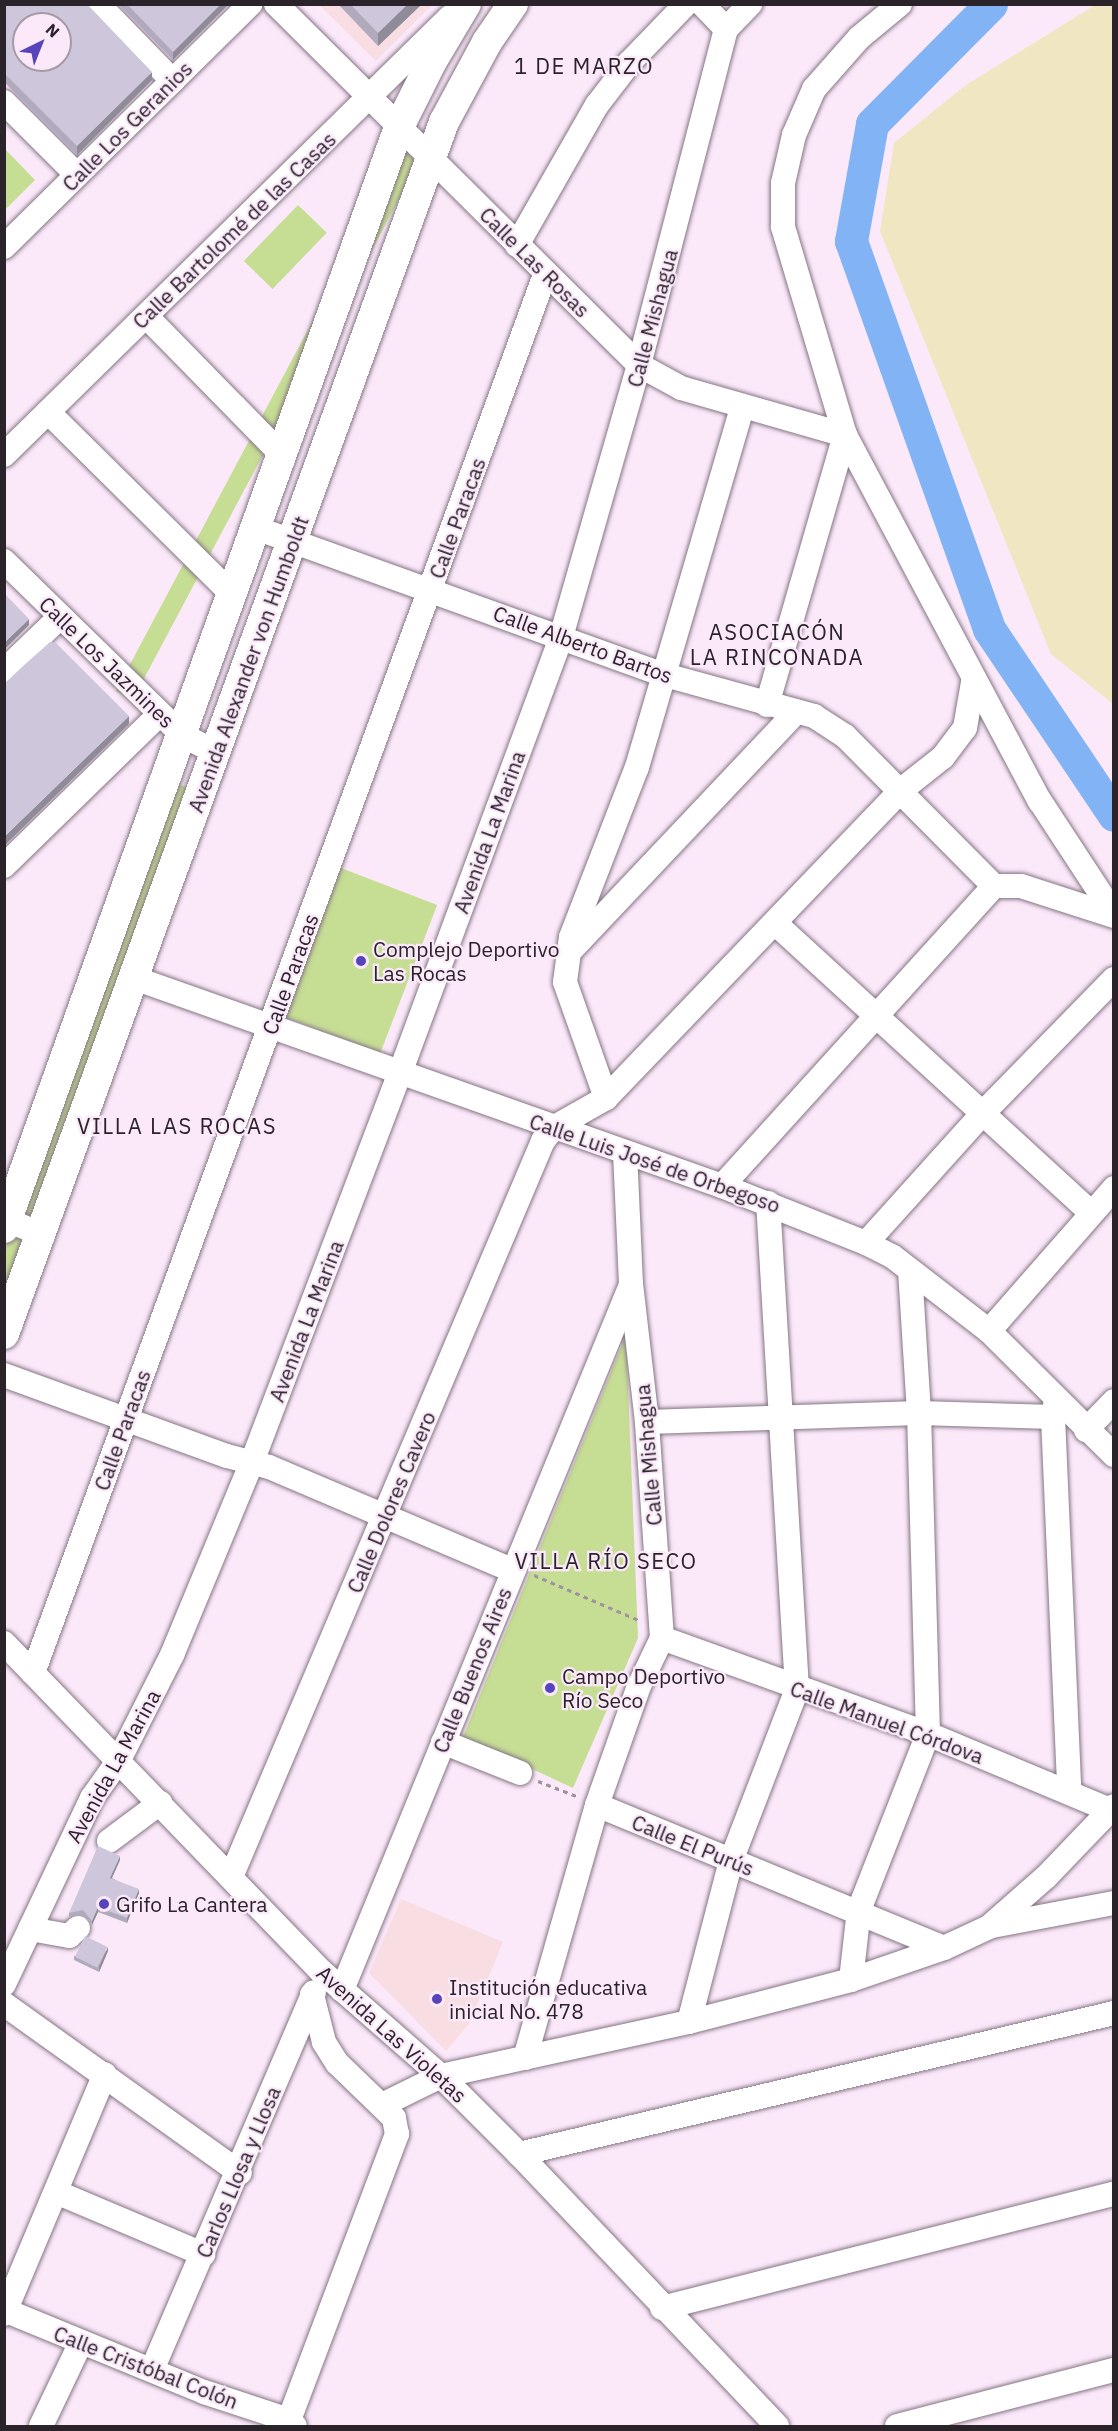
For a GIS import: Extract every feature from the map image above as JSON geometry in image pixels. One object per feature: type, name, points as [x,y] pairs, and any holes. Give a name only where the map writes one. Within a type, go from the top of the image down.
[{"type":"main road","name":"Avenida Alexander von Humboldt","points":[[5,1223],[399,127],[432,61],[466,4]]},
{"type":"main road","name":"Avenida Alexander von Humboldt","points":[[4,1334],[432,156],[456,95],[513,4]]},
{"type":"street","points":[[98,4],[173,81]]},
{"type":"street","name":"Calle Los Geranios","points":[[4,247],[250,4]]},
{"type":"street","name":"Calle Las Rosas","points":[[276,4],[369,98],[432,156],[545,275],[639,366],[681,388],[844,435]]},
{"type":"street","name":"Calle Bartolomé de las Casas","points":[[4,455],[462,4]]},
{"type":"street","points":[[518,245],[597,105],[630,62],[686,4]]},
{"type":"street","points":[[702,4],[726,30]]},
{"type":"street","name":"Calle Mishagua","points":[[561,637],[639,366],[726,30],[750,4]]},
{"type":"street","points":[[900,4],[858,38],[814,89],[794,135],[783,183],[783,227],[844,435],[974,682],[1040,801],[1113,915]]},
{"type":"street","points":[[4,102],[77,175]]},
{"type":"street","name":"Calle Paracas","points":[[33,1673],[545,275]]},
{"type":"street","points":[[146,316],[282,455]]},
{"type":"street","points":[[606,1098],[565,982],[571,937],[637,767],[742,407]]},
{"type":"street","points":[[48,412],[232,594]]},
{"type":"street","points":[[767,705],[844,435]]},
{"type":"street","name":"Calle Alberto Bartos","points":[[256,528],[665,675],[767,705],[814,716],[845,736],[994,886]]},
{"type":"street","name":"Calle Los Jazmines","points":[[4,561],[182,735],[216,752]]},
{"type":"street","points":[[4,671],[60,617]]},
{"type":"street","name":"Avenida La Marina","points":[[4,1984],[81,1819],[119,1760],[172,1655],[252,1462],[400,1073],[561,637]]},
{"type":"street","points":[[553,1128],[606,1098],[776,924],[900,791],[943,757],[965,728],[974,682]]},
{"type":"street","points":[[569,952],[796,712]]},
{"type":"street","points":[[4,866],[160,714]]},
{"type":"street","points":[[722,1186],[878,1017],[994,886],[1021,886],[1113,915]]},
{"type":"street","points":[[776,924],[984,1112],[1091,1213]]},
{"type":"street","name":"Calle Luis José de Orbegoso","points":[[134,978],[625,1154],[722,1186],[866,1243],[892,1256],[989,1331],[1054,1408],[1086,1430],[1113,1455]]},
{"type":"street","points":[[866,1243],[984,1112],[1113,979]]},
{"type":"street","name":"Calle Dolores Cavero","points":[[231,1877],[543,1141],[553,1128]]},
{"type":"street","name":"Calle Mishagua","points":[[525,2058],[597,1805],[639,1686],[662,1638],[646,1422],[631,1284],[625,1154]]},
{"type":"street","points":[[989,1331],[1113,1188]]},
{"type":"street","points":[[689,2022],[731,1861],[797,1689],[783,1416],[768,1203]]},
{"type":"street","points":[[5,1223],[41,1233]]},
{"type":"street","points":[[851,1980],[859,1910],[928,1734],[920,1413],[909,1271]]},
{"type":"street","name":"Calle Buenos Aires","points":[[342,1990],[631,1284]]},
{"type":"street","points":[[4,1374],[126,1420],[252,1462],[512,1570]]},
{"type":"street","points":[[1086,1430],[1113,1401]]},
{"type":"street","points":[[646,1422],[1054,1408],[1069,1790]]},
{"type":"street","name":"Calle Manuel Córdova","points":[[662,1638],[797,1689],[928,1734],[1112,1808]]},
{"type":"street","name":"Avenida Las Violetas","points":[[4,1643],[322,1972],[441,2076],[519,2154],[662,2308],[777,2427]]},
{"type":"street","points":[[442,1742],[520,1773]]},
{"type":"street","points":[[81,1819],[108,1848],[160,1803]]},
{"type":"street","name":"Calle El Purús","points":[[597,1805],[731,1861],[859,1910],[944,1948]]},
{"type":"street","points":[[989,1927],[1046,1877],[1112,1808]]},
{"type":"street","points":[[384,2104],[441,2076],[689,2022],[851,1980],[944,1948],[989,1927],[1113,1903]]},
{"type":"street","points":[[30,1929],[69,1936],[78,1928]]},
{"type":"street","name":"Carlos Llosa y Llosa","points":[[152,2370],[240,2172],[322,1972]]},
{"type":"street","points":[[292,2423],[397,2134],[394,2118],[384,2104],[337,2063],[328,2049],[312,1995]]},
{"type":"street","points":[[4,2004],[240,2172]]},
{"type":"street","points":[[519,2154],[1113,2013]]},
{"type":"street","points":[[5,2312],[105,2074]]},
{"type":"street","points":[[56,2192],[202,2254]]},
{"type":"street","points":[[662,2308],[1113,2194]]},
{"type":"street","name":"Calle Cristóbal Colón","points":[[5,2312],[292,2423]]},
{"type":"street","points":[[41,2427],[81,2342]]},
{"type":"street","points":[[897,2427],[1113,2370]]},
{"type":"path","points":[[512,1570],[530,1574],[638,1619],[662,1638]]},
{"type":"path","points":[[520,1773],[597,1805]]},
{"type":"shaded area","points":[[319,5],[432,5],[376,61]]},
{"type":"shaded area","name":"Institución educativa inicial No. 478","points":[[401,1899],[503,1942],[469,2024],[446,2051],[369,1973]]},
{"type":"green space","points":[[5,149],[35,180],[7,208],[4,206]]},
{"type":"green space","points":[[403,151],[420,160],[132,700],[116,691]]},
{"type":"green space","points":[[298,205],[327,233],[273,289],[244,261]]},
{"type":"green space","points":[[175,783],[192,789],[5,1308],[4,1252]]},
{"type":"green space","name":"Complejo Deportivo Las Rocas","points":[[341,868],[437,905],[380,1053],[284,1016]]},
{"type":"green space","points":[[626,1335],[638,1638],[573,1788],[463,1737]]},
{"type":"sand","points":[[1095,5],[1114,5],[1113,704],[1051,654],[880,231],[894,143],[966,85]]},
{"type":"building","points":[[4,4],[87,4],[152,72],[77,146],[4,73]]},
{"type":"building","points":[[127,4],[221,4],[173,52]]},
{"type":"building","points":[[350,4],[408,4],[378,33]]},
{"type":"building","points":[[4,593],[29,619],[4,643]]},
{"type":"building","points":[[50,642],[56,643],[129,716],[4,837],[4,684]]},
{"type":"building","points":[[98,1846],[120,1856],[110,1878],[139,1889],[127,1918],[98,1907],[92,1921],[83,1910],[69,1913]]},
{"type":"building","points":[[85,1936],[107,1947],[97,1968],[75,1957]]},
{"type":"waterway","points":[[991,4],[872,124],[851,241],[989,629],[1114,815]]},
{"type":"place","name":"Complejo Deportivo Las Rocas","points":[[361,961]]},
{"type":"place","name":"Campo Deportivo Río Seco","points":[[550,1688]]},
{"type":"place","name":"Grifo La Cantera","points":[[104,1904]]},
{"type":"place","name":"Institución educativa inicial No. 478","points":[[437,1999]]},
{"type":"district","name":"1 DE MARZO","points":[[584,66]]},
{"type":"district","name":"ASOCIACÓN LA RINCONADA","points":[[777,644]]},
{"type":"district","name":"VILLA LAS ROCAS","points":[[177,1126]]},
{"type":"district","name":"VILLA RÍO SECO","points":[[606,1561]]}]
